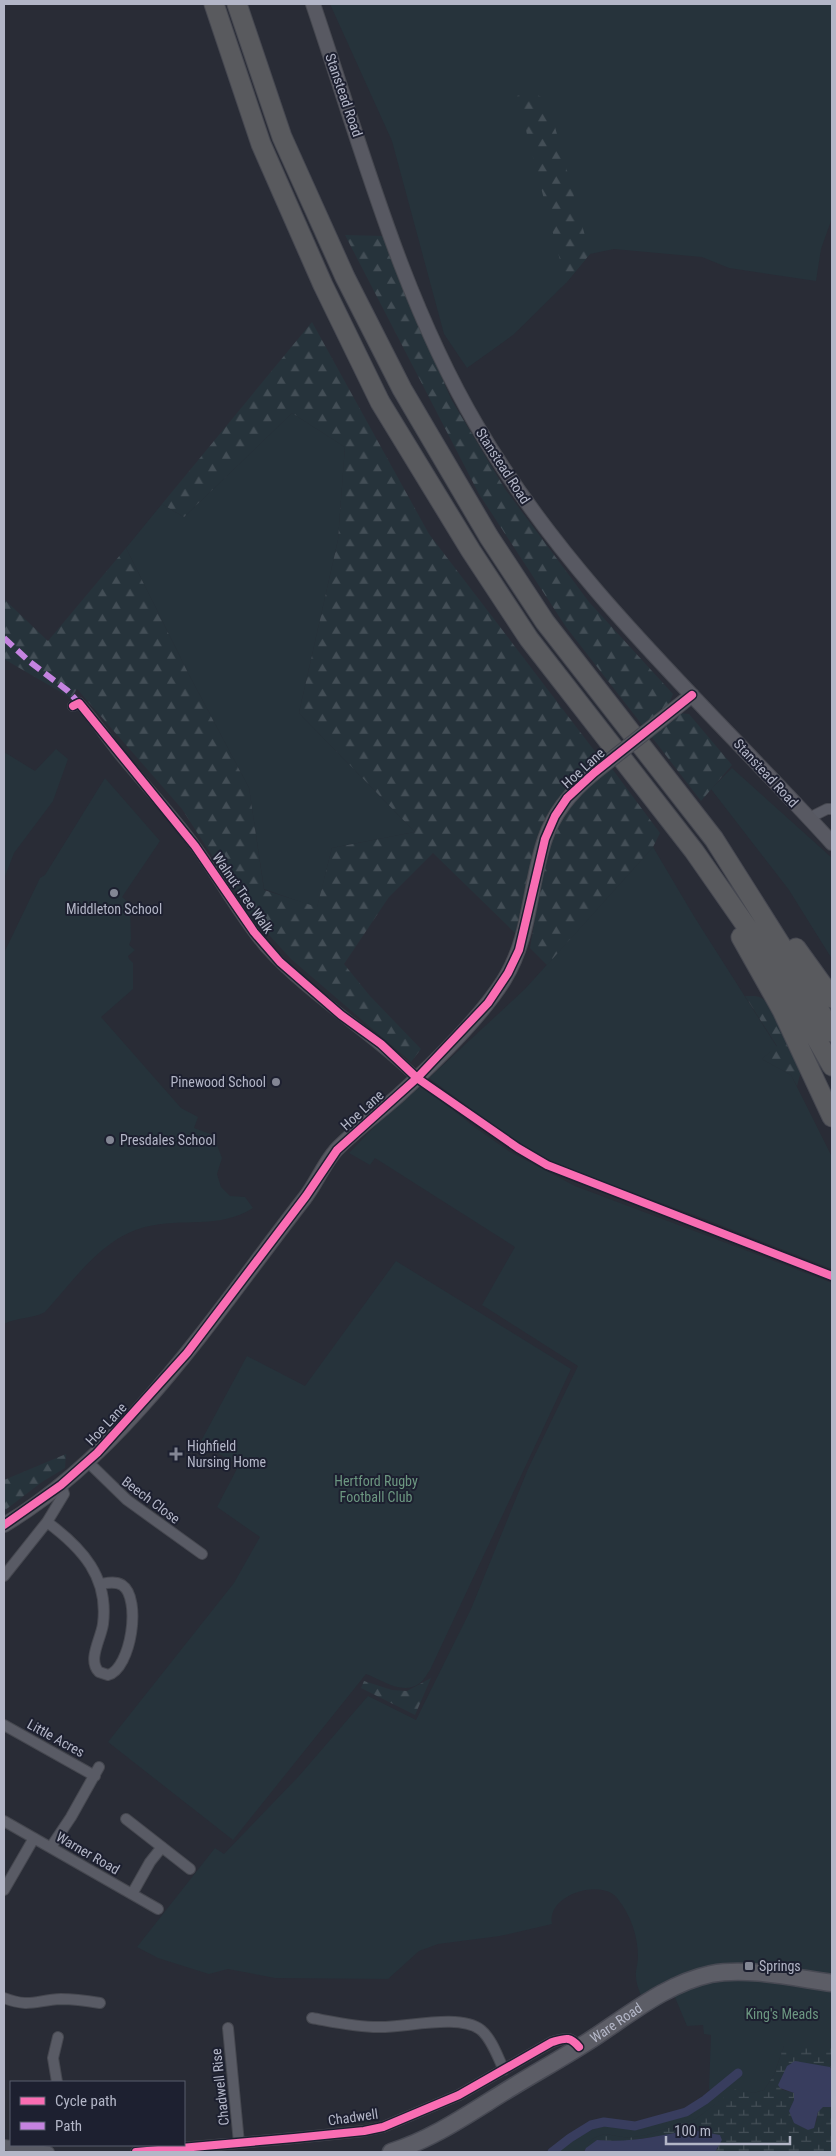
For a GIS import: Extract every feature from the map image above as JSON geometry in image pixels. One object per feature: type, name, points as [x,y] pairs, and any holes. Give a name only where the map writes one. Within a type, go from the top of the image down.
[{"type":"highway","points":[[214,4],[261,144],[323,285],[380,402],[470,550],[529,639],[694,851],[780,973],[832,1066]]},
{"type":"highway","points":[[237,4],[282,137],[345,277],[402,389],[489,537],[545,622],[714,839],[832,998]]},
{"type":"highway","points":[[714,839],[793,964],[832,1032]]},
{"type":"highway","points":[[694,851],[782,1010],[832,1117]]},
{"type":"main road","name":"Ware Road","points":[[391,2152],[417,2143],[444,2129],[580,2047],[667,1990],[702,1976],[745,1973],[832,1983]]},
{"type":"street","name":"Stanstead Road","points":[[313,4],[395,248],[416,303],[437,351],[476,424],[519,492],[574,565],[622,621],[832,843]]},
{"type":"street","name":"Hoe Lane","points":[[4,1525],[61,1485],[88,1462],[162,1383],[187,1353],[306,1196],[337,1150],[417,1078],[488,1003],[508,973],[519,950],[545,839],[555,816],[567,798],[594,773],[692,695]]},
{"type":"street","name":"Walnut Tree Walk","points":[[73,706],[79,703],[94,719],[122,758],[195,846],[240,914],[266,948],[341,1015],[381,1044],[417,1078]]},
{"type":"street","points":[[809,818],[826,809],[832,809]]},
{"type":"street","name":"Beech Close","points":[[88,1462],[120,1494],[202,1554]]},
{"type":"street","points":[[4,1576],[47,1522],[64,1494],[61,1485]]},
{"type":"street","points":[[47,1522],[82,1552],[100,1584],[103,1624],[94,1662],[99,1672],[108,1675],[120,1668],[126,1656],[132,1629],[132,1605],[129,1592],[122,1585],[112,1583],[100,1584]]},
{"type":"street","name":"Little Acres","points":[[4,1725],[97,1771],[71,1817],[51,1847]]},
{"type":"street","points":[[126,1819],[190,1869]]},
{"type":"street","name":"Warner Road","points":[[4,1821],[158,1909]]},
{"type":"street","points":[[4,1890],[34,1838]]},
{"type":"street","points":[[132,1894],[150,1862],[162,1847]]},
{"type":"street","points":[[4,1998],[28,2004],[62,1999],[100,2003]]},
{"type":"street","points":[[312,2018],[366,2027],[397,2027],[452,2022],[467,2024],[478,2028],[484,2034],[504,2070]]},
{"type":"street","name":"Chadwell Rise","points":[[228,2028],[239,2143]]},
{"type":"street","points":[[58,2037],[53,2058],[58,2081]]},
{"type":"street","name":"Chadwell","points":[[136,2152],[364,2131],[383,2127],[459,2095],[552,2042],[565,2038],[574,2040],[580,2047]]},
{"type":"street","points":[[14,2146],[43,2149]]},
{"type":"green space","points":[[330,4],[832,5],[832,218],[821,249],[816,281],[729,268],[702,257],[614,249],[590,254],[566,283],[513,335],[467,368],[444,334],[392,141]]},
{"type":"green space","points":[[530,91],[543,98],[555,127],[590,254],[566,283],[517,96]]},
{"type":"green space","points":[[345,235],[385,236],[451,399],[505,489],[589,602],[673,694],[668,706],[643,726],[566,627],[479,494]]},
{"type":"green space","points":[[312,322],[429,534],[600,758],[570,785],[550,811],[543,825],[532,860],[523,915],[515,933],[433,853],[389,897],[344,964],[370,996],[421,1049],[411,1062],[291,959],[249,913],[182,809],[77,689],[71,698],[4,659],[4,599],[48,641],[126,548],[188,673],[249,788],[264,890],[317,907],[332,848],[415,832],[299,713],[338,540],[345,447],[292,413],[184,517],[162,504]]},
{"type":"green space","points":[[292,413],[345,447],[338,540],[299,713],[415,832],[332,848],[317,908],[264,889],[249,788],[188,673],[126,548],[162,504],[184,517]]},
{"type":"green space","points":[[679,713],[689,714],[732,765],[701,801],[651,736]]},
{"type":"green space","points":[[56,749],[68,759],[53,801],[14,853],[4,879],[4,752],[35,771]]},
{"type":"green space","points":[[610,766],[660,833],[653,847],[547,965],[530,948],[550,843],[565,812]]},
{"type":"green space","points":[[732,768],[832,858],[832,959],[789,890],[711,789]]},
{"type":"green space","name":"Presdales School","points":[[105,778],[160,841],[122,897],[132,906],[130,907],[131,940],[129,945],[135,950],[128,956],[133,963],[133,989],[101,1017],[181,1108],[198,1117],[194,1128],[213,1135],[222,1158],[217,1174],[221,1187],[230,1196],[245,1197],[253,1208],[227,1219],[159,1224],[130,1232],[102,1250],[45,1312],[4,1324],[4,953],[40,878],[45,875]]},
{"type":"green space","points":[[653,847],[695,918],[777,1047],[762,1059],[791,1075],[832,1157],[832,1269],[697,1216],[586,1176],[543,1157],[522,1146],[429,1078],[525,989]]},
{"type":"green space","points":[[745,996],[763,999],[773,1012],[801,1071],[797,1086],[791,1075],[762,1059],[777,1046]]},
{"type":"green space","points":[[422,1085],[473,1126],[510,1152],[575,1186],[832,1283],[832,1976],[733,1964],[701,1970],[642,1999],[636,1980],[638,1950],[633,1926],[617,1898],[609,1892],[599,1890],[588,1890],[566,1898],[557,1905],[552,1914],[552,1924],[500,1936],[438,1944],[419,1951],[388,1979],[275,1978],[228,1969],[209,1974],[158,1958],[137,1947],[215,1848],[224,1854],[299,1776],[368,1696],[416,1720],[471,1609],[528,1469],[578,1366],[482,1305],[515,1247],[375,1158],[370,1165],[349,1153],[378,1123]]},
{"type":"green space","name":"Hertford Rugby Football Club","points":[[396,1261],[571,1369],[430,1670],[424,1679],[413,1687],[407,1688],[393,1686],[366,1674],[233,1840],[108,1742],[234,1583],[260,1537],[217,1507],[239,1465],[200,1443],[247,1356],[305,1386]]},
{"type":"green space","points":[[66,1454],[65,1468],[42,1482],[4,1511],[4,1480]]},
{"type":"green space","points":[[431,1678],[415,1715],[361,1688],[364,1681],[392,1690],[407,1691]]},
{"type":"green space","name":"King's Meads","points":[[729,1980],[758,1981],[832,1990],[832,2046],[784,2046],[774,2075],[764,2090],[754,2093],[735,2090],[696,2119],[647,2135],[628,2138],[605,2134],[594,2138],[583,2148],[582,2152],[556,2152],[572,2140],[593,2129],[606,2126],[637,2129],[656,2124],[693,2112],[714,2096],[709,2089],[711,2035],[704,2034],[703,2025],[687,2026],[674,1995],[709,1982]]},
{"type":"green space","points":[[784,2046],[832,2046],[832,2070],[830,2067],[780,2089],[794,2093],[794,2100],[816,2123],[818,2112],[823,2106],[832,2107],[832,2152],[715,2152],[722,2140],[720,2136],[708,2134],[658,2136],[620,2142],[597,2140],[582,2152],[582,2148],[594,2138],[605,2134],[628,2138],[647,2135],[696,2119],[735,2089],[754,2093],[764,2090],[774,2075]]},
{"type":"water","points":[[795,2061],[830,2067],[832,2070],[832,2107],[823,2107],[818,2112],[814,2128],[808,2130],[794,2123],[789,2111],[794,2100],[794,2093],[780,2088],[778,2085],[787,2066]]},
{"type":"water","points":[[691,2130],[720,2135],[722,2140],[715,2152],[584,2152],[586,2148],[597,2140],[633,2140]]},
{"type":"waterway","points":[[552,2152],[591,2125],[604,2122],[635,2126],[686,2112],[705,2100],[738,2073]]},
{"type":"marked path","points":[[4,638],[30,662],[68,691],[79,703]]},
{"type":"cycle path","points":[[4,1525],[61,1485],[97,1453],[187,1353],[306,1196],[337,1150],[417,1078],[488,1003],[508,973],[519,950],[545,839],[555,816],[567,798],[594,773],[692,695]]},
{"type":"cycle path","points":[[73,706],[79,703],[195,846],[254,932],[280,962],[341,1015],[381,1044],[417,1078],[518,1148],[547,1165],[832,1276]]},
{"type":"cycle path","points":[[136,2152],[364,2131],[383,2127],[459,2095],[552,2042],[567,2039],[573,2041],[579,2047]]},
{"type":"place","name":"Middleton School","points":[[114,893]]},
{"type":"place","name":"Pinewood School","points":[[276,1082]]},
{"type":"place","name":"Presdales School","points":[[110,1140]]},
{"type":"place","name":"Highfield Nursing Home","points":[[176,1454]]},
{"type":"place","name":"Springs","points":[[749,1966]]}]
